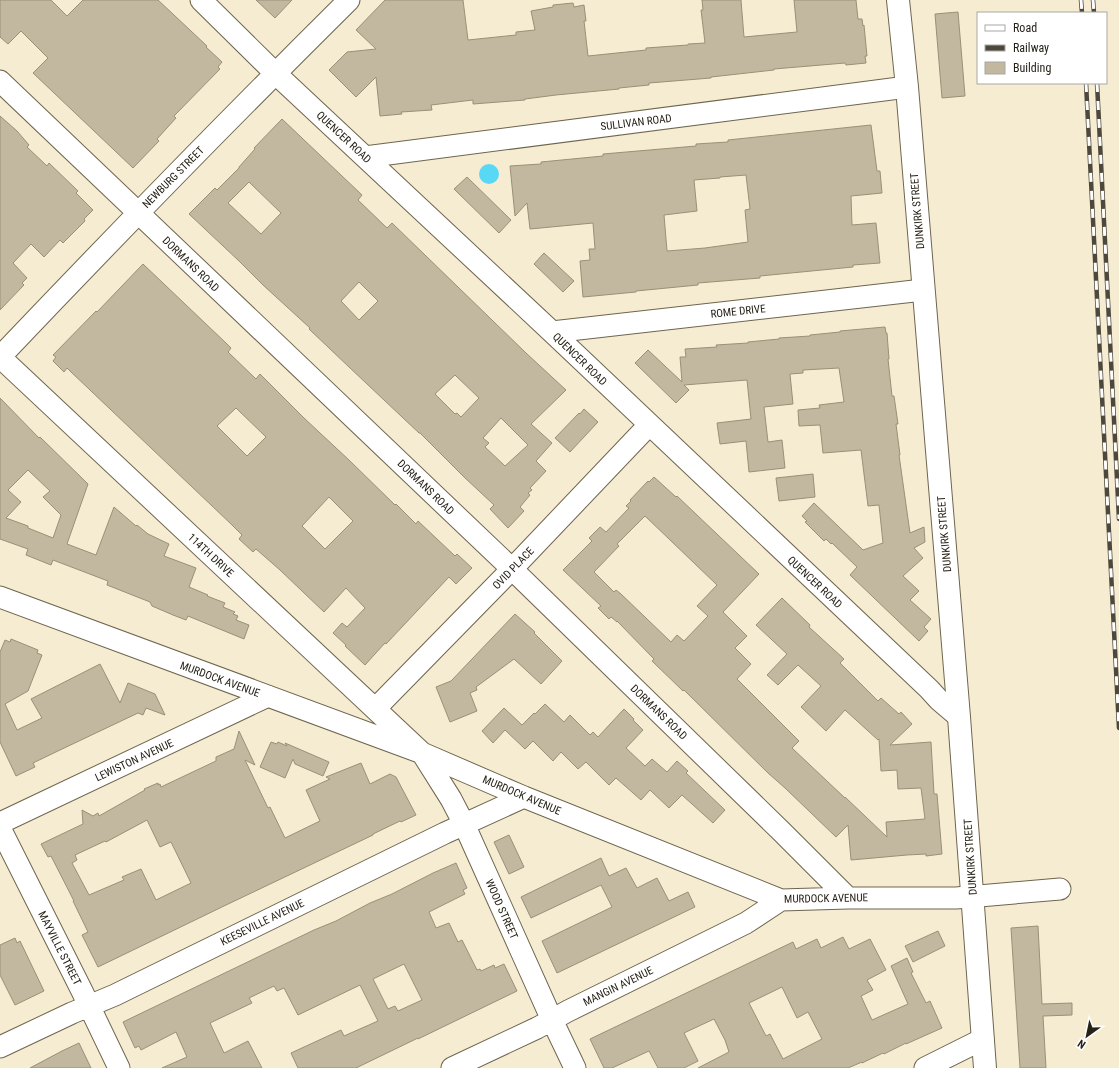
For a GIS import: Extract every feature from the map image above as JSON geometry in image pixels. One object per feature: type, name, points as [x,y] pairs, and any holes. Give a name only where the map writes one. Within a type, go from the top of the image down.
[{"type":"main road","name":"DUNKIRK STREET","points":[[898,0],[907,87],[959,717],[985,1068]]},
{"type":"street","name":"QUENCER ROAD","points":[[201,0],[275,73],[552,332],[924,684],[939,700],[959,717]]},
{"type":"street","name":"NEWBURG STREET","points":[[0,357],[138,213],[349,0]]},
{"type":"street","name":"DORMANS ROAD","points":[[0,81],[512,569],[848,898]]},
{"type":"street","name":"SULLIVAN ROAD","points":[[365,157],[907,87]]},
{"type":"street","name":"ROME DRIVE","points":[[552,332],[924,290]]},
{"type":"street","name":"114TH DRIVE","points":[[0,357],[422,753]]},
{"type":"street","name":"OVID PLACE","points":[[375,709],[512,569],[649,425]]},
{"type":"street","name":"MURDOCK AVENUE","points":[[2,600],[422,753],[524,797],[781,900],[848,898],[956,898],[1060,889]]},
{"type":"street","name":"LEWISTON AVENUE","points":[[0,823],[268,696]]},
{"type":"street","name":"WOOD STREET","points":[[422,753],[451,799],[464,824],[575,1068]]},
{"type":"street","name":"KEESEVILLE AVENUE","points":[[0,1047],[122,991],[464,824],[524,797]]},
{"type":"street","name":"MAYVILLE STREET","points":[[0,828],[89,1006],[118,1068]]},
{"type":"street","name":"MANGIN AVENUE","points":[[452,1068],[552,1020],[746,922],[781,900]]},
{"type":"street","points":[[925,1068],[983,1039]]},
{"type":"water","points":[[489,164],[496,167],[499,174],[496,181],[489,184],[482,181],[479,174],[482,167]]},
{"type":"building","points":[[0,0],[51,0],[67,16],[83,0],[158,0],[222,62],[218,67],[220,69],[174,116],[176,118],[157,139],[159,141],[133,168],[33,73],[48,58],[21,31],[8,44],[0,37]]},
{"type":"building","points":[[256,0],[292,0],[275,18]]},
{"type":"building","points":[[385,0],[463,0],[468,40],[516,35],[516,32],[535,30],[531,11],[553,7],[553,5],[573,3],[574,7],[584,5],[586,21],[584,21],[588,56],[646,50],[646,48],[705,43],[701,10],[703,10],[702,0],[741,0],[744,37],[797,32],[794,0],[856,0],[858,19],[862,19],[863,26],[864,25],[867,56],[865,56],[866,63],[846,65],[845,63],[774,69],[711,78],[649,83],[649,85],[556,95],[525,100],[473,104],[473,100],[431,105],[432,110],[401,112],[402,114],[380,116],[376,77],[356,97],[329,70],[347,52],[376,49],[356,30]]},
{"type":"building","points":[[958,12],[965,96],[942,98],[935,14]]},
{"type":"building","points":[[0,116],[17,131],[29,145],[27,147],[47,166],[49,163],[78,191],[76,193],[93,210],[84,219],[85,221],[63,243],[60,240],[44,257],[31,244],[13,263],[27,278],[22,283],[24,285],[0,310]]},
{"type":"building","points":[[282,119],[362,195],[358,200],[387,228],[392,223],[566,390],[531,424],[552,443],[536,461],[546,471],[530,488],[532,490],[528,493],[530,495],[520,507],[524,511],[508,528],[490,509],[494,505],[189,214],[215,188],[217,190],[239,168],[255,149],[254,148]],"holes":[[[249,182],[281,213],[261,234],[228,203]],[[359,282],[378,301],[359,320],[341,301]],[[455,375],[479,398],[461,417],[457,413],[455,414],[435,394]],[[501,418],[528,445],[505,466],[485,447],[489,443],[483,438]]]},
{"type":"building","points":[[871,125],[877,171],[880,171],[882,193],[851,196],[852,225],[876,223],[880,263],[760,276],[760,278],[698,283],[698,285],[583,297],[580,261],[590,260],[589,249],[595,249],[593,223],[530,229],[527,203],[515,216],[510,166],[541,164],[541,162],[603,156],[603,154],[696,146],[696,144],[728,142],[728,140]],"holes":[[[746,175],[750,209],[745,210],[748,242],[705,248],[667,251],[664,215],[697,211],[694,180]]]},
{"type":"building","points":[[467,177],[511,220],[499,233],[454,189]]},
{"type":"building","points":[[544,253],[574,281],[563,292],[534,264]]},
{"type":"building","points":[[143,264],[231,348],[228,352],[256,379],[260,374],[395,505],[396,504],[416,524],[418,521],[455,556],[457,554],[472,568],[456,584],[449,577],[365,665],[333,633],[342,623],[347,627],[365,608],[346,588],[324,612],[256,549],[253,552],[239,539],[242,535],[231,524],[67,368],[64,372],[53,361],[56,357],[53,355],[96,311],[97,312]],"holes":[[[236,408],[266,437],[247,456],[217,426]],[[329,497],[353,521],[325,549],[302,526]]]},
{"type":"building","points":[[885,327],[887,333],[892,396],[894,396],[898,424],[896,424],[899,455],[910,533],[924,527],[925,542],[914,548],[923,558],[903,576],[919,591],[910,600],[931,619],[924,627],[928,631],[919,641],[850,575],[857,567],[832,543],[831,544],[826,539],[824,541],[805,522],[807,521],[802,516],[814,503],[863,550],[883,543],[879,505],[868,506],[861,450],[823,453],[820,425],[799,426],[798,410],[820,408],[819,405],[844,402],[839,368],[803,370],[803,373],[790,374],[793,404],[764,407],[768,442],[782,440],[785,468],[749,472],[746,441],[720,444],[717,423],[751,419],[747,380],[684,385],[689,390],[676,403],[635,363],[648,350],[682,382],[680,357],[686,357],[685,349],[717,347],[716,345],[748,343],[779,338],[810,336],[840,331]]},
{"type":"building","points":[[0,398],[39,438],[40,437],[88,484],[67,544],[96,555],[114,507],[136,526],[137,525],[148,534],[169,544],[164,556],[196,568],[189,587],[225,603],[223,607],[235,612],[233,614],[238,616],[236,620],[249,625],[244,639],[188,616],[186,620],[173,615],[152,606],[150,602],[107,585],[108,581],[53,560],[51,565],[26,555],[28,549],[0,539]],"holes":[[[28,470],[50,491],[43,497],[61,515],[53,538],[28,528],[28,526],[6,518],[21,502],[8,490]]]},
{"type":"building","points":[[584,409],[598,422],[570,452],[555,438]]},
{"type":"building","points":[[813,474],[815,497],[779,501],[776,478]]},
{"type":"building","points":[[654,477],[676,497],[677,496],[759,574],[723,612],[747,636],[735,648],[751,664],[737,679],[799,741],[792,748],[887,837],[886,822],[925,819],[921,788],[898,789],[897,770],[881,771],[879,739],[878,740],[845,710],[826,731],[801,707],[821,686],[798,665],[778,685],[767,675],[787,654],[756,625],[782,598],[810,625],[809,627],[844,659],[840,663],[878,701],[881,698],[899,714],[901,712],[912,724],[890,745],[931,742],[934,794],[937,794],[942,854],[926,856],[926,854],[907,855],[851,860],[848,825],[836,837],[652,661],[654,659],[617,621],[611,617],[609,619],[598,608],[601,606],[563,570],[592,541],[589,538],[600,527],[606,532],[629,508],[626,506],[631,501],[630,500],[648,481],[649,482]],"holes":[[[645,516],[717,585],[697,606],[708,616],[684,641],[677,635],[671,642],[621,594],[616,590],[614,592],[594,572],[619,546],[617,544]]]},
{"type":"building","points":[[515,614],[535,632],[534,633],[562,661],[541,684],[514,659],[476,687],[477,690],[470,693],[477,711],[450,722],[436,687],[451,681]]},
{"type":"building","points":[[11,639],[38,650],[37,653],[42,655],[28,691],[5,704],[17,730],[42,718],[31,699],[100,664],[120,703],[128,683],[155,694],[165,715],[146,708],[143,715],[138,713],[60,750],[33,763],[35,767],[16,776],[0,742],[0,652],[5,640],[10,642]]},
{"type":"building","points":[[545,704],[564,722],[570,715],[590,735],[593,732],[598,737],[624,709],[643,730],[626,748],[645,766],[652,759],[667,772],[677,761],[688,771],[686,773],[725,810],[713,823],[682,795],[669,808],[650,790],[641,800],[616,778],[609,785],[586,762],[578,769],[561,752],[553,761],[533,741],[525,749],[505,730],[493,743],[482,731],[504,708],[522,725]]},
{"type":"building","points":[[239,731],[255,765],[245,760],[268,808],[270,807],[285,838],[320,821],[306,790],[330,779],[326,777],[361,763],[370,784],[390,774],[396,777],[416,815],[401,822],[400,821],[98,967],[82,935],[88,932],[74,901],[51,856],[48,857],[41,844],[83,824],[82,810],[93,816],[98,813],[99,816],[145,790],[144,789],[158,783],[161,787],[216,761],[216,757],[234,749]],"holes":[[[147,820],[160,847],[171,842],[191,883],[156,900],[141,869],[122,877],[124,880],[89,895],[72,863],[77,860],[75,855],[105,841],[106,842]]]},
{"type":"building","points":[[271,742],[277,744],[278,742],[287,746],[285,743],[329,762],[323,776],[295,764],[293,759],[285,778],[260,767]]},
{"type":"building","points":[[509,835],[524,867],[509,874],[494,842]]},
{"type":"building","points":[[601,858],[609,876],[626,868],[637,888],[657,878],[669,901],[688,892],[695,907],[557,973],[542,941],[612,907],[601,885],[531,918],[521,897]]},
{"type":"building","points":[[456,863],[467,888],[463,890],[465,894],[429,912],[436,928],[449,923],[458,942],[462,940],[477,970],[480,969],[481,971],[494,965],[495,968],[504,964],[517,991],[356,1068],[298,1068],[291,1053],[341,1030],[344,1036],[378,1021],[360,985],[298,1015],[284,988],[277,991],[274,986],[249,998],[252,1003],[210,1023],[224,1053],[248,1041],[262,1068],[162,1068],[187,1057],[176,1032],[141,1050],[139,1046],[135,1048],[123,1022],[314,930],[336,921]],"holes":[[[404,964],[422,1000],[398,1011],[395,1006],[388,1009],[373,979]]]},
{"type":"building","points":[[1038,926],[1042,1004],[1072,1003],[1072,1015],[1043,1016],[1046,1068],[1020,1068],[1011,928]]},
{"type":"building","points":[[938,931],[945,946],[913,962],[905,946]]},
{"type":"building","points":[[843,937],[849,949],[870,939],[886,970],[867,980],[873,990],[861,996],[872,1020],[908,1004],[891,966],[907,958],[913,972],[911,973],[926,1003],[930,1001],[942,1028],[884,1054],[883,1053],[848,1068],[698,1068],[729,1052],[725,1040],[714,1019],[684,1033],[698,1061],[684,1068],[658,1068],[649,1051],[612,1068],[604,1068],[590,1039],[793,942],[796,949],[817,939],[821,948]],"holes":[[[782,987],[797,1018],[808,1012],[822,1039],[783,1059],[770,1034],[766,1036],[749,1003]]]},
{"type":"building","points":[[15,938],[17,943],[20,941],[44,991],[15,1005],[0,975],[0,945]]},
{"type":"building","points":[[79,1043],[91,1068],[30,1068],[62,1051]]},
{"type":"railway","points":[[1081,0],[1082,12]]},
{"type":"railway","points":[[1093,0],[1094,12]]},
{"type":"railway","points":[[1086,84],[1119,728]]},
{"type":"railway","points":[[1097,84],[1119,519]]}]
